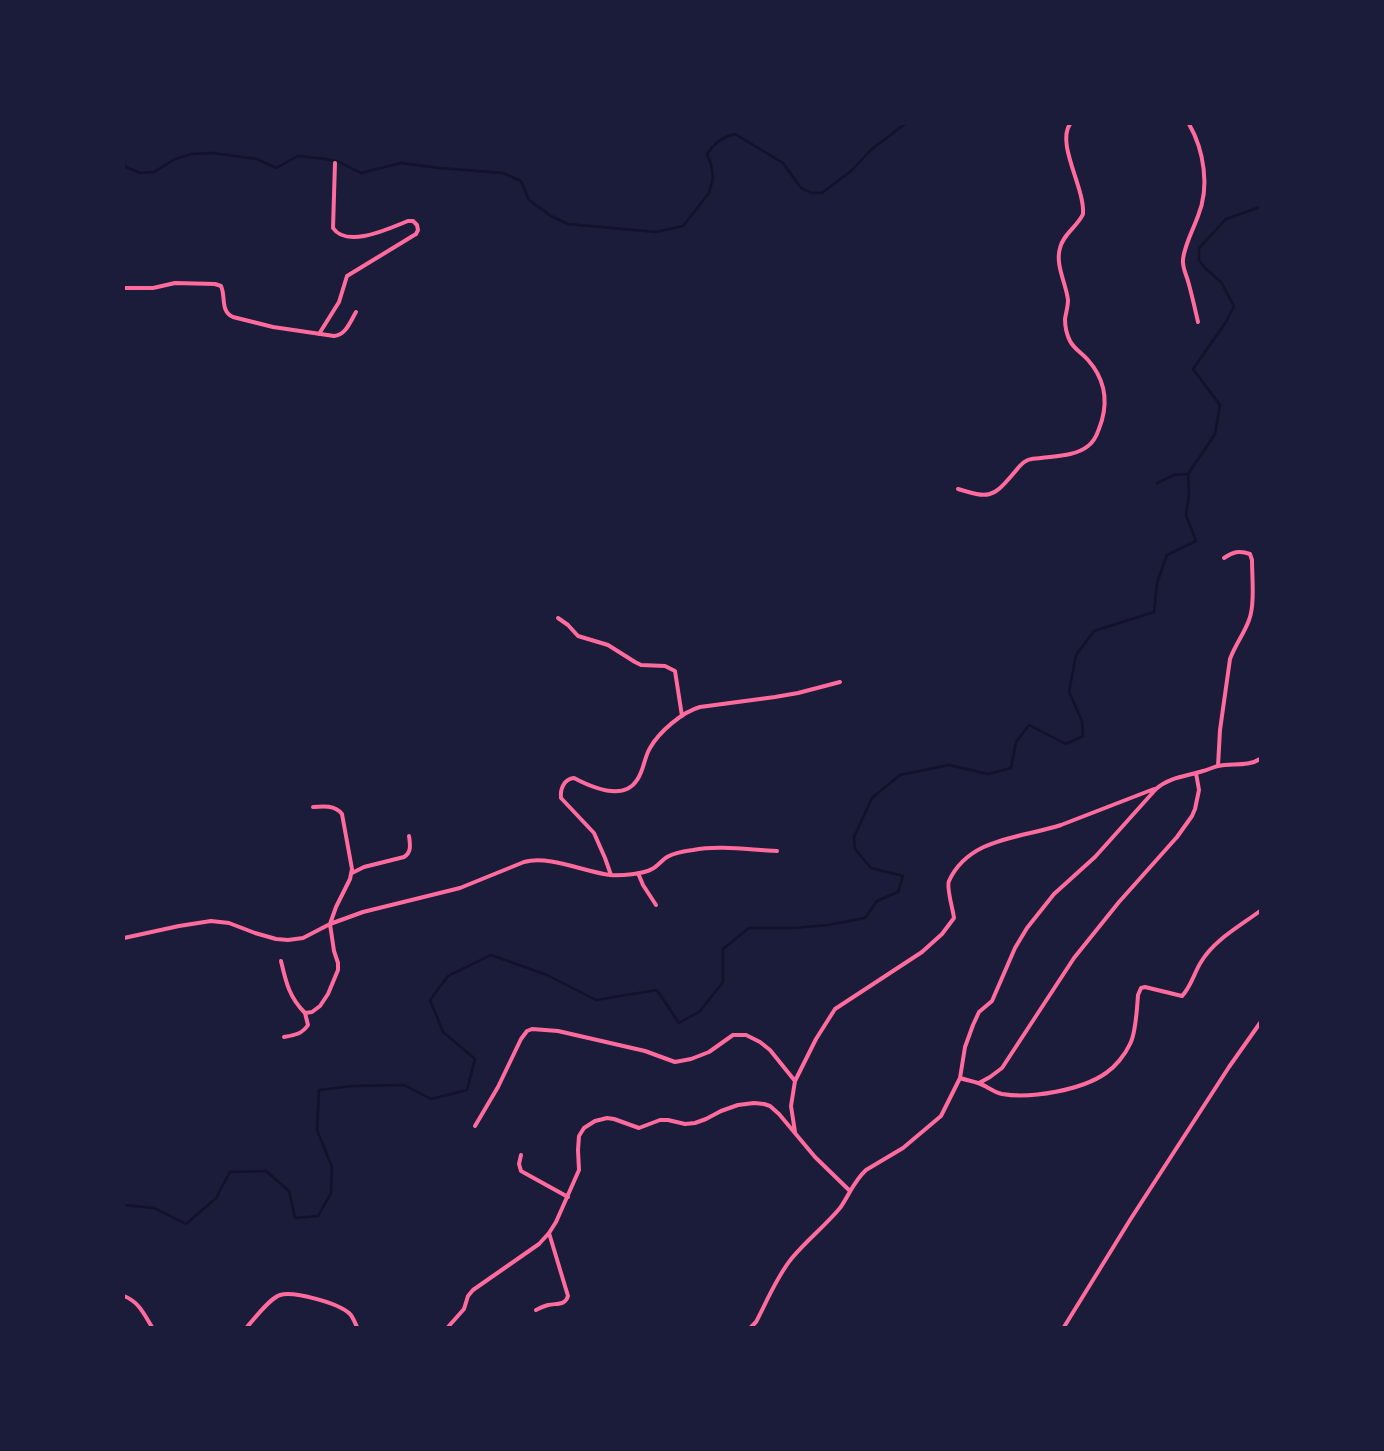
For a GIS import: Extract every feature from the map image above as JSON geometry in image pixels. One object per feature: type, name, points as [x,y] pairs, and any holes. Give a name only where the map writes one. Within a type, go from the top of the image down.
[{"type":"street","points":[[958,489],[975,494],[990,495],[1005,484],[1020,465],[1028,460],[1080,452],[1094,440],[1100,427],[1105,410],[1105,393],[1102,383],[1088,359],[1077,351],[1069,340],[1065,318],[1068,309],[1068,299],[1059,265],[1060,247],[1084,214],[1081,192],[1066,140],[1070,124]]},
{"type":"street","points":[[1188,124],[1197,141],[1205,176],[1202,205],[1190,233],[1183,257],[1184,270],[1198,322]]},
{"type":"street","points":[[319,334],[339,302],[348,276],[416,234],[418,230],[418,225],[413,221],[408,221],[366,236],[348,237],[336,232],[334,228],[335,163]]},
{"type":"street","points":[[124,288],[153,288],[175,283],[215,284],[221,286],[224,308],[229,315],[273,328],[334,336],[340,335],[347,328],[356,312]]},
{"type":"street","points":[[1218,766],[1221,722],[1230,659],[1232,651],[1250,617],[1252,601],[1252,560],[1250,554],[1243,551],[1233,552],[1224,558]]},
{"type":"street","points":[[558,618],[578,636],[608,646],[635,662],[665,666],[676,671],[682,716]]},
{"type":"street","points":[[611,875],[594,833],[561,796],[562,787],[568,780],[572,778],[592,788],[603,790],[617,791],[628,788],[638,779],[651,746],[662,732],[682,716],[700,706],[790,695],[840,682]]},
{"type":"street","points":[[751,1327],[756,1322],[790,1261],[827,1223],[843,1203],[854,1182],[866,1170],[903,1148],[938,1120],[943,1113],[960,1078],[965,1046],[979,1012],[992,1001],[1015,948],[1027,928],[1054,894],[1095,857],[1156,789],[1169,780],[1218,766],[1253,763],[1260,759]]},
{"type":"street","points":[[979,1083],[1002,1068],[1074,958],[1119,902],[1177,837],[1192,816],[1199,790],[1196,773]]},
{"type":"street","points":[[795,1134],[791,1106],[796,1081],[816,1039],[835,1009],[922,952],[949,926],[954,918],[948,883],[955,869],[971,854],[997,841],[1059,825],[1156,789]]},
{"type":"street","points":[[305,1013],[312,1012],[320,1006],[337,974],[338,963],[334,951],[330,924],[352,873],[342,814],[334,808],[313,807]]},
{"type":"street","points":[[352,873],[364,867],[404,857],[408,854],[410,847],[409,836]]},
{"type":"street","points":[[124,938],[211,921],[229,923],[255,934],[288,940],[303,938],[330,924],[363,912],[460,888],[529,860],[571,865],[611,875],[638,873],[653,869],[666,858],[694,850],[725,847],[777,851]]},
{"type":"street","points":[[638,873],[643,885],[656,905]]},
{"type":"street","points":[[960,1078],[979,1083],[993,1091],[1016,1095],[1051,1093],[1090,1081],[1105,1073],[1119,1060],[1130,1044],[1138,995],[1141,988],[1145,987],[1182,996],[1189,986],[1200,962],[1214,946],[1260,911]]},
{"type":"street","points":[[281,961],[292,999],[305,1013],[308,1023],[305,1030],[299,1034],[284,1037]]},
{"type":"street","points":[[1064,1327],[1130,1220],[1229,1067],[1260,1023]]},
{"type":"street","points":[[476,1126],[521,1039],[527,1031],[532,1029],[558,1031],[645,1051],[675,1062],[691,1059],[709,1052],[733,1035],[746,1034],[770,1050],[796,1081]]},
{"type":"street","points":[[448,1327],[464,1309],[468,1296],[473,1290],[538,1244],[549,1233],[568,1197],[579,1170],[579,1136],[584,1128],[595,1121],[612,1118],[638,1128],[660,1120],[691,1124],[731,1107],[746,1103],[760,1103],[770,1106],[779,1114],[824,1166],[850,1191]]},
{"type":"street","points":[[521,1155],[519,1164],[521,1171],[568,1197]]},
{"type":"street","points":[[536,1310],[548,1305],[563,1303],[567,1300],[568,1296],[549,1233]]},
{"type":"street","points":[[247,1327],[270,1301],[286,1294],[317,1299],[338,1306],[349,1314],[357,1327]]},
{"type":"street","points":[[124,1296],[136,1303],[152,1327]]},
{"type":"waterway","points":[[124,166],[140,173],[154,172],[175,159],[192,154],[213,153],[257,159],[276,168],[298,156],[339,162],[361,173],[401,163],[503,173],[521,181],[529,200],[551,216],[568,224],[656,232],[683,226],[709,193],[713,178],[707,154],[712,147],[726,137],[735,134],[783,163],[801,188],[811,193],[822,193],[851,171],[872,149],[905,124]]},
{"type":"waterway","points":[[1157,483],[1174,475],[1188,474],[1215,434],[1220,405],[1193,369],[1226,322],[1234,306],[1221,282],[1199,260],[1199,248],[1226,219],[1260,207]]},
{"type":"waterway","points":[[124,1205],[154,1208],[186,1224],[216,1198],[230,1172],[266,1171],[289,1191],[295,1218],[318,1216],[331,1193],[332,1167],[317,1130],[319,1090],[353,1086],[404,1085],[431,1099],[467,1090],[475,1059],[443,1032],[430,1000],[448,976],[491,955],[547,975],[596,1000],[657,990],[679,1023],[700,1011],[723,982],[723,949],[749,928],[794,928],[828,925],[865,918],[877,901],[898,892],[903,876],[871,868],[855,849],[854,837],[872,798],[900,775],[949,765],[988,774],[1011,768],[1016,742],[1029,725],[1066,744],[1083,736],[1082,721],[1069,692],[1076,655],[1094,631],[1154,612],[1157,583],[1167,555],[1196,541],[1186,515],[1189,494],[1188,474]]}]
